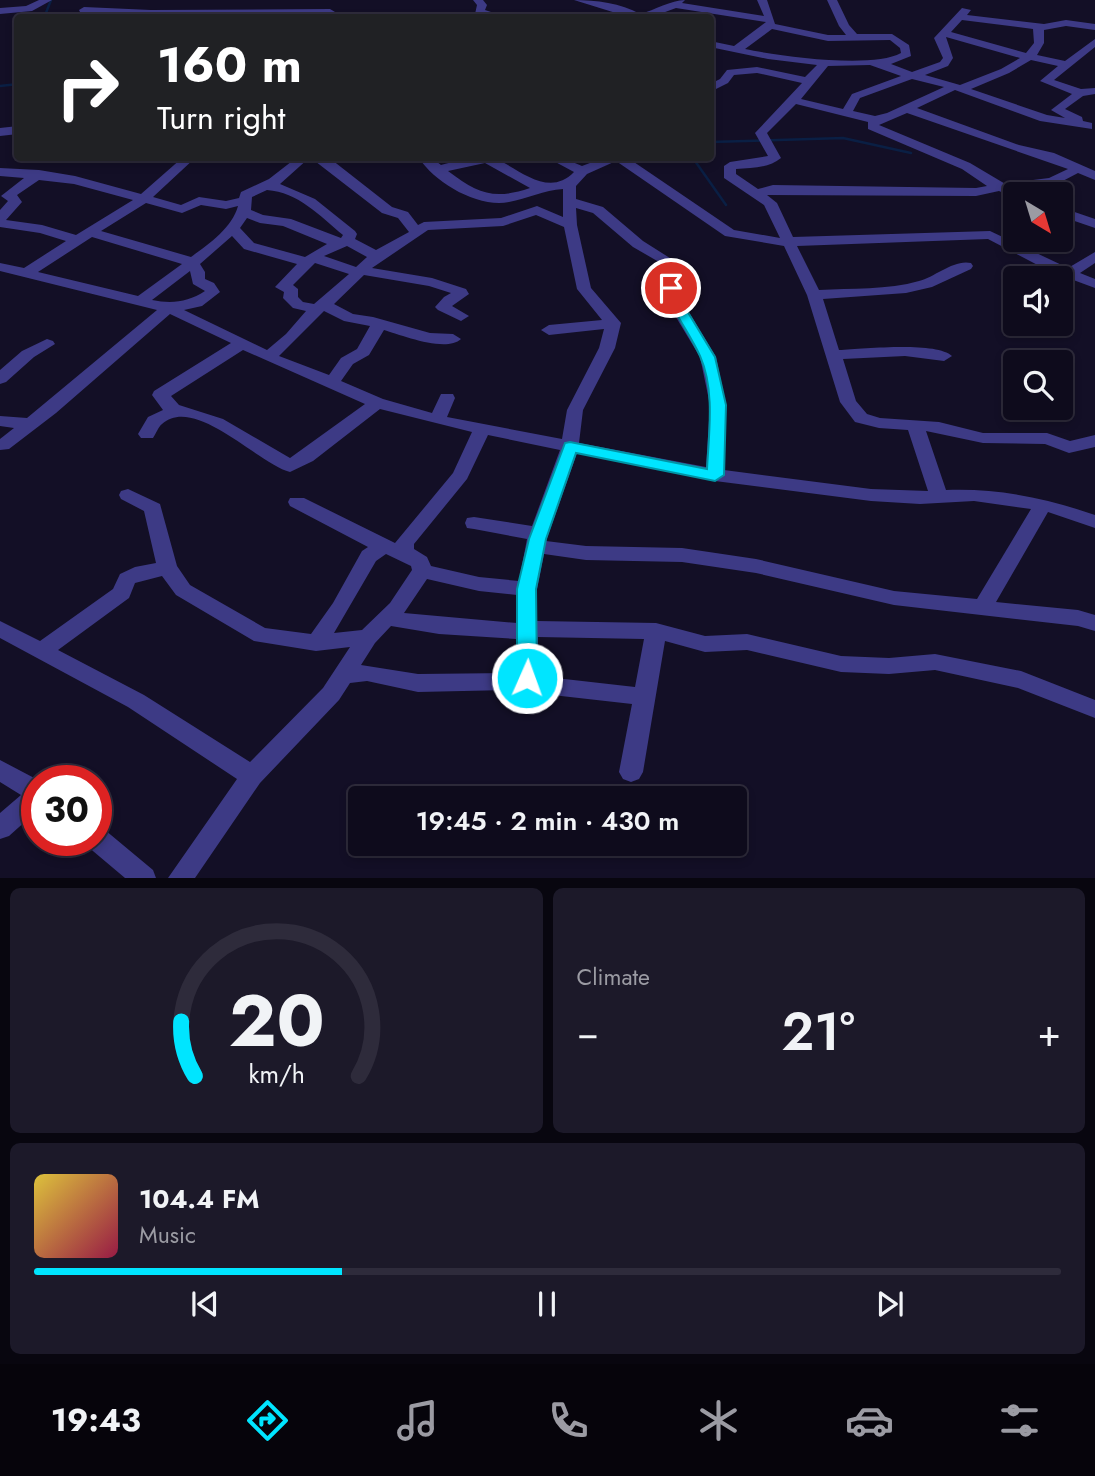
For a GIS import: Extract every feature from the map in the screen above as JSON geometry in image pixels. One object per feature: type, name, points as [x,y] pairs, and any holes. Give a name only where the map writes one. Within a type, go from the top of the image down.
[{"type":"street","points":[[0,12],[28,9],[47,0]]},
{"type":"street","points":[[80,14],[96,0]]},
{"type":"street","points":[[298,12],[306,0]]},
{"type":"street","points":[[478,0],[482,5],[480,12],[488,14]]},
{"type":"street","points":[[579,0],[634,14]]},
{"type":"street","points":[[762,0],[771,23]]},
{"type":"street","points":[[832,0],[844,26],[854,37]]},
{"type":"street","points":[[654,14],[678,3],[828,38],[892,37],[906,51],[903,58],[824,64],[714,45]]},
{"type":"street","points":[[247,14],[330,12]]},
{"type":"street","points":[[847,113],[856,96],[944,64],[948,58],[939,38],[959,16],[1039,31],[1066,23],[1094,24]]},
{"type":"street","points":[[736,50],[771,23]]},
{"type":"street","points":[[793,100],[875,120],[891,116],[905,108],[999,73],[1030,57],[1040,41],[1039,31]]},
{"type":"street","points":[[944,33],[1065,64]]},
{"type":"street","points":[[1095,42],[1046,81],[1080,93],[1095,91]]},
{"type":"street","points":[[877,62],[912,76],[933,79],[1044,118],[1091,128]]},
{"type":"street","points":[[824,64],[808,81],[807,86],[761,133],[775,158],[762,163],[730,166],[729,175],[770,203],[814,295],[848,402],[861,418],[879,423],[939,428],[984,438],[1047,438],[1069,447],[1095,441]]},
{"type":"street","points":[[714,87],[731,72],[746,69],[808,81]]},
{"type":"street","points":[[1080,93],[1057,110],[1091,128]]},
{"type":"street","points":[[905,108],[1015,148],[1050,156],[1095,176]]},
{"type":"street","points":[[875,120],[873,126],[893,137],[966,166],[1003,188]]},
{"type":"street","points":[[27,272],[143,199],[186,161]]},
{"type":"street","points":[[141,301],[216,245],[232,228],[244,206],[246,195],[290,171],[300,161]]},
{"type":"street","points":[[324,161],[387,210],[403,215],[418,233]]},
{"type":"street","points":[[428,161],[466,189],[490,199],[509,199],[539,187],[569,185],[582,171],[605,161]]},
{"type":"street","points":[[438,170],[476,161]]},
{"type":"street","points":[[491,161],[539,187]]},
{"type":"street","points":[[560,161],[582,171]]},
{"type":"street","points":[[624,161],[730,233],[779,242],[990,235],[1054,266]]},
{"type":"street","points":[[1045,182],[1079,168]]},
{"type":"street","points":[[0,172],[39,174],[75,180],[182,209],[199,201],[244,206],[260,219],[286,222],[376,256]]},
{"type":"street","points":[[39,174],[11,192],[8,196],[15,198],[15,202],[0,221],[42,229],[76,240]]},
{"type":"street","points":[[569,185],[572,202],[570,225],[584,289],[613,323]]},
{"type":"street","points":[[263,186],[282,187],[323,207],[350,234],[342,243],[309,260],[282,286],[291,289],[291,298],[298,305],[320,307],[349,318],[368,320],[429,338],[453,339]]},
{"type":"street","points":[[758,193],[774,189],[976,192],[1000,187]]},
{"type":"street","points":[[572,202],[598,210],[638,244],[666,260],[679,309],[708,357],[718,405],[715,475]]},
{"type":"street","points":[[268,358],[376,256],[418,233],[424,226],[503,222],[537,210],[570,225]]},
{"type":"street","points":[[1073,216],[1095,224]]},
{"type":"street","points":[[232,228],[249,246],[359,271],[432,282],[461,292],[462,294],[443,307],[461,316]]},
{"type":"street","points":[[3,445],[168,308],[197,303],[213,292],[209,286],[198,281],[198,272],[191,262],[92,233]]},
{"type":"street","points":[[1073,272],[1095,256]]},
{"type":"street","points":[[814,295],[906,289],[927,284],[966,266]]},
{"type":"street","points":[[0,267],[168,308],[243,343],[268,358],[332,382],[377,403],[437,420],[715,475],[871,495],[974,495],[1043,504],[1095,522]]},
{"type":"street","points":[[1073,275],[1095,284]]},
{"type":"street","points":[[548,330],[613,323]]},
{"type":"street","points":[[524,682],[527,678],[527,589],[538,540],[570,447],[575,410],[607,348],[613,323]]},
{"type":"street","points":[[332,382],[347,361],[363,352],[379,324]]},
{"type":"street","points":[[147,434],[155,421],[172,412],[171,405],[160,395],[243,343]]},
{"type":"street","points":[[0,379],[28,354],[47,344]]},
{"type":"street","points":[[835,355],[905,351],[944,356]]},
{"type":"street","points":[[437,420],[447,398]]},
{"type":"street","points":[[171,409],[186,411],[229,430],[290,466],[297,464],[377,403]]},
{"type":"street","points":[[0,421],[29,424]]},
{"type":"street","points":[[915,426],[939,497]]},
{"type":"street","points":[[316,643],[340,608],[369,556],[394,549],[404,543],[461,475],[482,429]]},
{"type":"street","points":[[128,495],[153,508],[167,568],[183,590],[261,635],[316,643],[368,637]]},
{"type":"street","points":[[297,502],[420,562],[422,570]]},
{"type":"street","points":[[982,607],[1043,504]]},
{"type":"street","points":[[474,523],[586,552],[682,555],[756,566],[894,598],[1078,618],[1095,623]]},
{"type":"street","points":[[43,650],[121,593],[127,579],[142,572],[167,568]]},
{"type":"street","points":[[422,570],[479,584],[527,589]]},
{"type":"street","points":[[180,877],[252,776],[354,669],[368,637],[387,618],[422,570]]},
{"type":"street","points":[[387,618],[439,626],[528,631],[656,632],[705,643],[747,642],[841,664],[889,666],[935,662],[1021,680],[1095,709]]},
{"type":"street","points":[[0,629],[136,701],[252,776]]},
{"type":"street","points":[[631,772],[656,632]]},
{"type":"street","points":[[354,669],[418,683],[524,682],[646,697]]},
{"type":"street","points":[[0,770],[21,784]]},
{"type":"street","points":[[0,828],[21,809]]},
{"type":"street","points":[[112,851],[144,877]]},
{"type":"waterway","points":[[46,14],[51,0]]},
{"type":"waterway","points":[[0,86],[14,84]]},
{"type":"waterway","points":[[714,142],[843,138],[911,153]]},
{"type":"waterway","points":[[695,161],[726,205]]},
{"type":"route","points":[[527,678],[527,589],[537,539],[570,447],[715,475],[718,405],[708,357],[679,309],[671,288]]}]
